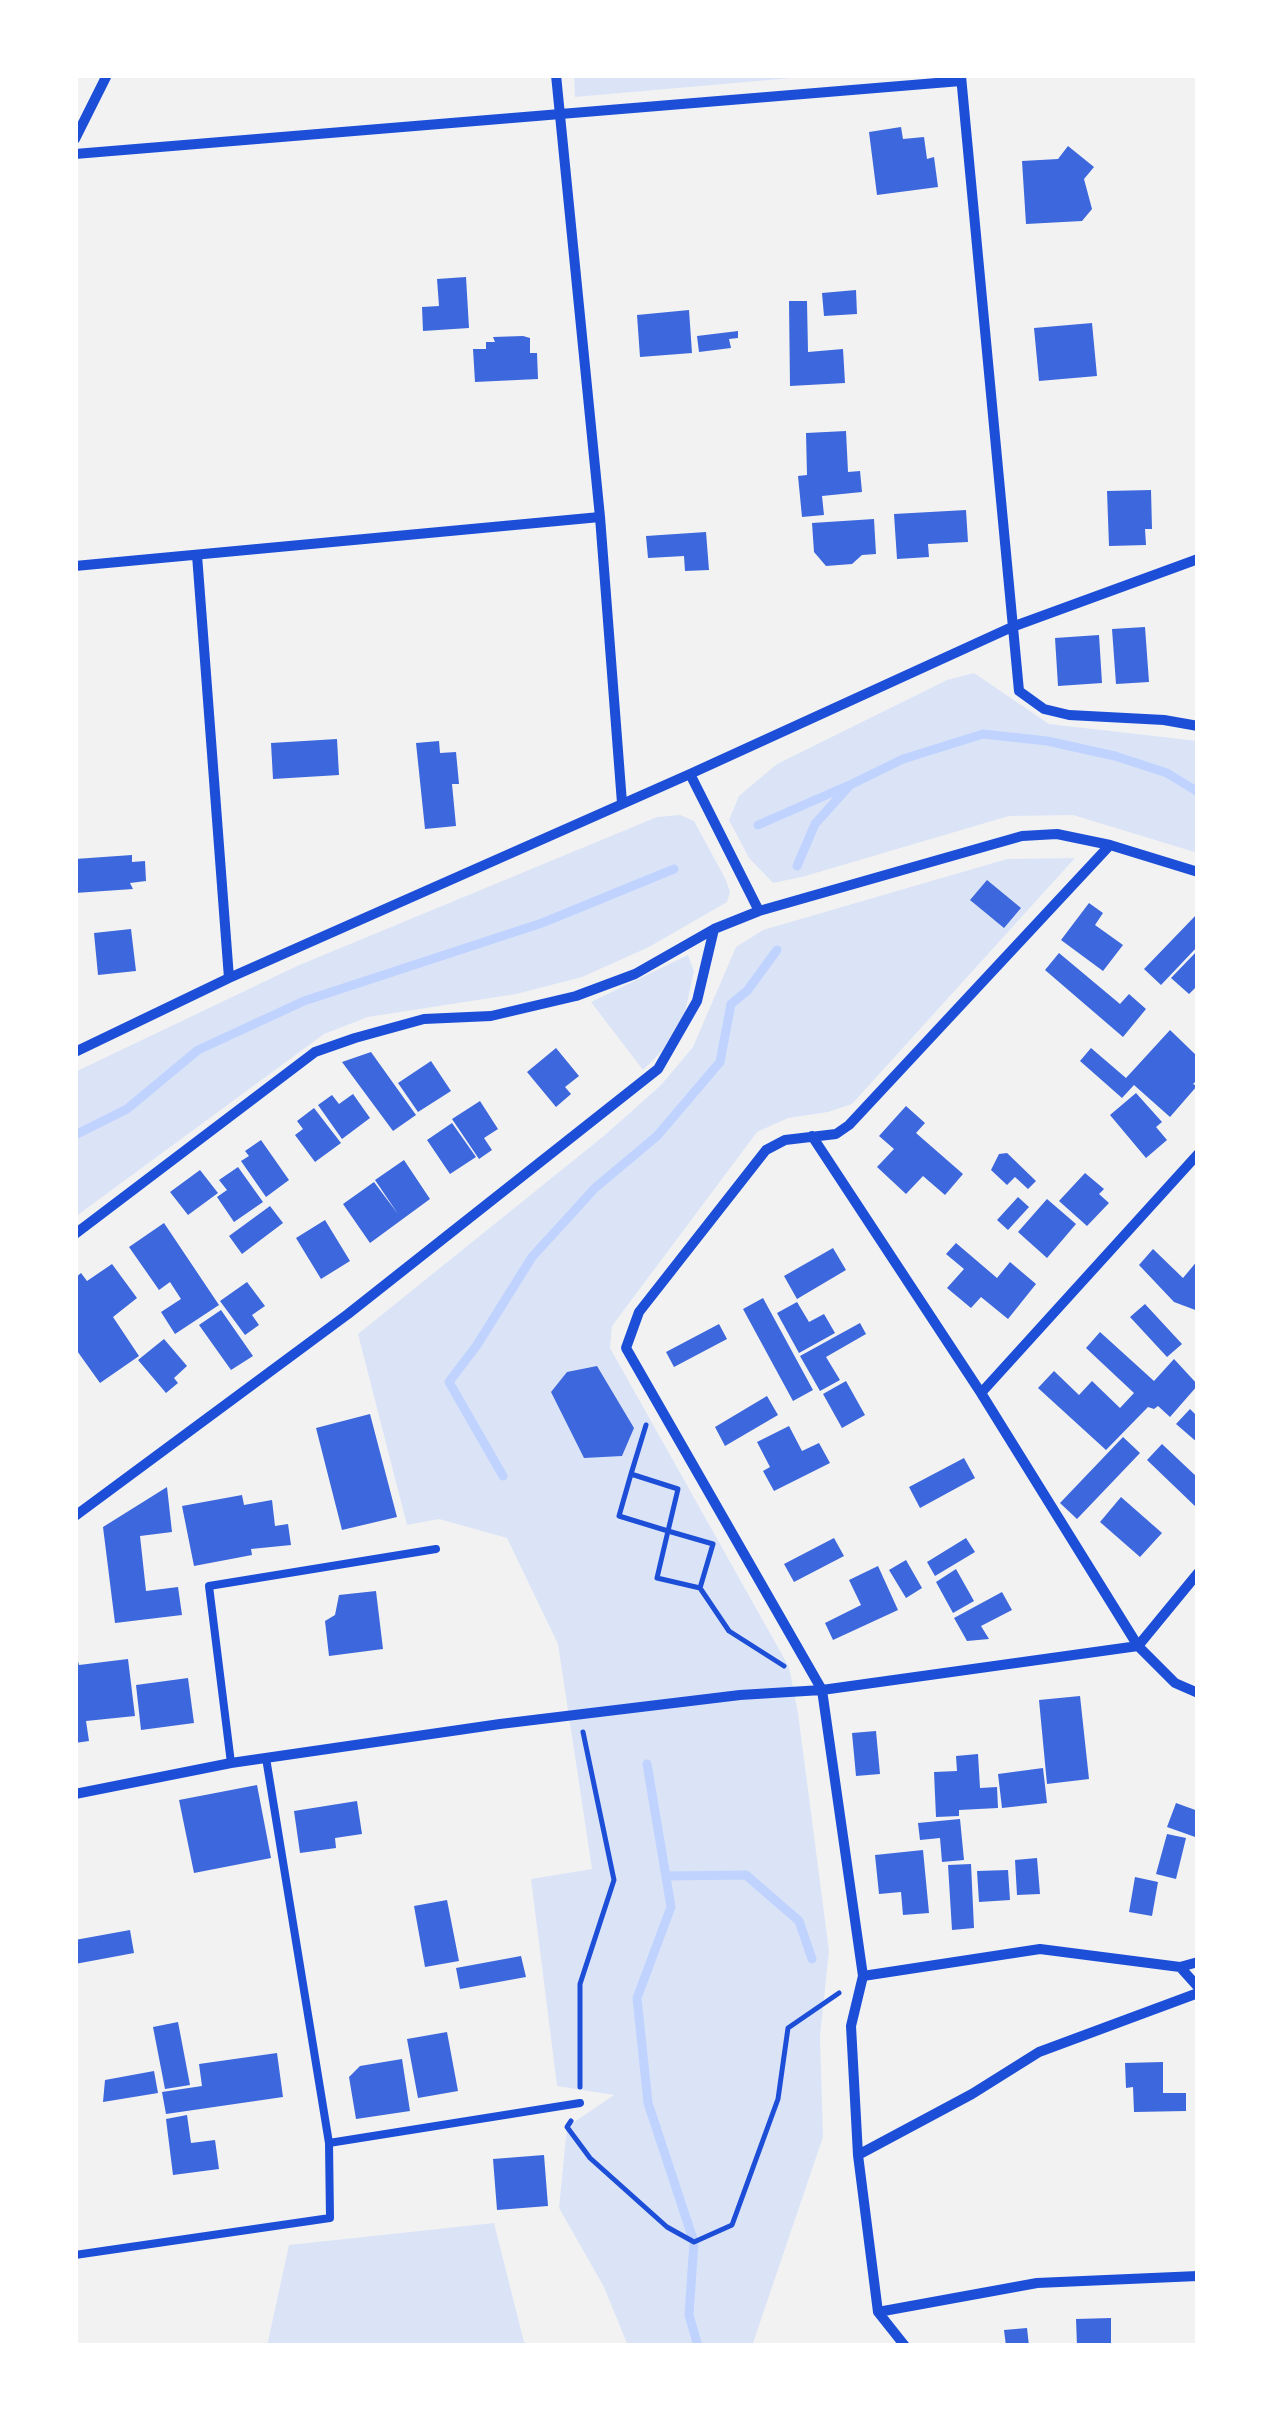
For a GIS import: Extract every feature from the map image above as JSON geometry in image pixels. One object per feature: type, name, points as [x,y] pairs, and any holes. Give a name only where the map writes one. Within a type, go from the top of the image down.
[{"type":"street","points":[[75,138],[107,75]]},
{"type":"street","points":[[556,75],[600,518],[622,804]]},
{"type":"street","points":[[75,154],[961,78],[1018,690],[1044,710],[1069,716],[1164,720],[1198,726]]},
{"type":"street","points":[[75,566],[600,518]]},
{"type":"street","points":[[197,555],[229,978]]},
{"type":"street","points":[[75,1052],[229,978],[1012,627],[1198,559]]},
{"type":"street","points":[[690,774],[759,910]]},
{"type":"street","points":[[75,1234],[315,1052],[355,1038],[424,1019],[490,1016],[576,996],[635,974],[714,929],[759,910],[1022,836],[1057,834],[1110,845],[1198,872]]},
{"type":"street","points":[[904,2346],[878,2312],[858,2156],[851,2026],[863,1976],[822,1690],[626,1348],[639,1312],[766,1150],[784,1140],[836,1134],[849,1125],[1110,845]]},
{"type":"street","points":[[75,1516],[348,1314],[658,1069],[698,1001],[714,929]]},
{"type":"street","points":[[812,1136],[981,1393],[1138,1646],[1176,1683],[1198,1693]]},
{"type":"street","points":[[981,1393],[1198,1154]]},
{"type":"street","points":[[75,1794],[231,1763],[580,1714],[740,1695],[822,1690],[1138,1646],[1198,1573]]},
{"type":"street","points":[[863,1976],[1040,1949],[1180,1967],[1198,1962]]},
{"type":"street","points":[[858,2156],[1040,2052],[1198,1990],[1180,1967]]},
{"type":"street","points":[[878,2312],[1037,2284],[1198,2276]]},
{"type":"lane","points":[[231,1763],[209,1586],[436,1549]]},
{"type":"lane","points":[[75,2255],[330,2218],[329,2143],[266,1758]]},
{"type":"lane","points":[[329,2143],[580,2103]]},
{"type":"path","points":[[648,1416],[619,1516],[712,1544],[700,1588]]},
{"type":"path","points":[[631,1474],[678,1489],[657,1578],[700,1588],[729,1631],[822,1690]]},
{"type":"path","points":[[580,1714],[614,1880],[580,1984],[580,2103],[568,2128],[590,2158],[667,2228],[694,2242],[732,2225],[778,2099],[788,2028],[863,1976]]},
{"type":"shaded area","points":[[574,75],[826,75],[575,97]]},
{"type":"shaded area","points":[[974,673],[1049,724],[1198,741],[1198,853],[1073,815],[1009,816],[773,883],[749,858],[729,820],[739,796],[777,764],[947,680]]},
{"type":"shaded area","points":[[680,815],[694,821],[726,880],[730,892],[727,902],[649,947],[582,977],[516,994],[368,1017],[324,1034],[75,1217],[75,1072],[297,966],[657,817]]},
{"type":"shaded area","points":[[1075,858],[852,1104],[788,1118],[757,1132],[612,1326],[610,1348],[789,1667],[829,1951],[820,2036],[823,2137],[752,2346],[628,2346],[604,2287],[559,2208],[567,2127],[614,2095],[557,2086],[531,1879],[592,1869],[558,1644],[507,1538],[439,1519],[407,1525],[358,1334],[605,1135],[661,1085],[693,1047],[736,947],[763,930],[1007,859]]},
{"type":"shaded area","points":[[688,955],[694,971],[685,1012],[662,1051],[643,1070],[591,1002]]},
{"type":"shaded area","points":[[494,2223],[524,2342],[534,2346],[267,2346],[289,2245]]},
{"type":"building","points":[[901,127],[903,139],[924,137],[927,159],[934,157],[938,187],[877,195],[869,132]]},
{"type":"building","points":[[1068,146],[1094,167],[1084,179],[1092,209],[1082,221],[1026,224],[1022,161],[1058,159]]},
{"type":"building","points":[[466,277],[469,328],[423,331],[422,307],[439,306],[437,279]]},
{"type":"building","points":[[856,290],[857,314],[824,316],[822,293]]},
{"type":"building","points":[[789,301],[807,301],[808,352],[843,349],[845,383],[790,386]]},
{"type":"building","points":[[689,310],[692,353],[640,357],[637,315]]},
{"type":"building","points":[[1092,323],[1097,376],[1039,381],[1034,328]]},
{"type":"building","points":[[738,331],[738,338],[729,339],[731,348],[699,352],[697,336]]},
{"type":"building","points":[[493,337],[530,338],[530,353],[537,353],[538,379],[475,382],[473,349],[486,349],[486,342],[495,342]]},
{"type":"building","points":[[846,431],[848,472],[860,471],[862,492],[822,496],[824,515],[802,517],[798,476],[807,475],[806,433]]},
{"type":"building","points":[[1151,490],[1152,529],[1145,529],[1146,545],[1109,546],[1107,491]]},
{"type":"building","points":[[966,510],[968,542],[928,544],[929,557],[897,559],[894,514]]},
{"type":"building","points":[[874,519],[876,554],[862,555],[852,564],[826,566],[814,552],[812,523]]},
{"type":"building","points":[[706,532],[709,570],[685,571],[684,556],[648,558],[646,536]]},
{"type":"building","points":[[1145,627],[1149,682],[1116,684],[1112,629]]},
{"type":"building","points":[[1099,635],[1102,683],[1058,686],[1055,638]]},
{"type":"building","points":[[337,739],[339,775],[273,779],[271,743]]},
{"type":"building","points":[[439,741],[440,753],[456,752],[459,784],[452,784],[456,826],[425,829],[416,743]]},
{"type":"building","points":[[132,855],[132,862],[145,861],[146,881],[130,883],[133,889],[75,893],[75,859]]},
{"type":"building","points":[[987,880],[1021,908],[1004,928],[970,900]]},
{"type":"building","points":[[1089,903],[1103,913],[1095,925],[1123,945],[1103,971],[1061,940]]},
{"type":"building","points":[[1198,913],[1198,946],[1161,985],[1144,969]]},
{"type":"building","points":[[131,929],[136,971],[98,975],[94,933]]},
{"type":"building","points":[[1198,950],[1198,985],[1189,994],[1171,978]]},
{"type":"building","points":[[1059,953],[1120,1004],[1129,994],[1146,1009],[1123,1037],[1045,970]]},
{"type":"building","points":[[1170,1030],[1198,1057],[1198,1079],[1193,1084],[1197,1086],[1170,1117],[1134,1085],[1122,1098],[1080,1061],[1091,1048],[1126,1078]]},
{"type":"building","points":[[556,1048],[579,1076],[565,1087],[571,1094],[556,1107],[527,1072]]},
{"type":"building","points":[[371,1052],[416,1115],[393,1131],[342,1062]]},
{"type":"building","points":[[431,1061],[451,1091],[418,1112],[398,1083]]},
{"type":"building","points":[[1136,1093],[1162,1122],[1156,1127],[1167,1140],[1146,1158],[1110,1115]]},
{"type":"building","points":[[353,1094],[370,1118],[342,1139],[318,1105],[332,1095],[339,1104]]},
{"type":"building","points":[[480,1101],[498,1129],[484,1138],[492,1150],[479,1159],[452,1119]]},
{"type":"building","points":[[906,1106],[925,1123],[916,1133],[963,1174],[945,1195],[923,1176],[906,1194],[877,1167],[894,1149],[879,1136]]},
{"type":"building","points":[[314,1108],[341,1143],[315,1162],[295,1135],[303,1129],[297,1121]]},
{"type":"building","points":[[452,1123],[476,1157],[450,1174],[427,1140]]},
{"type":"building","points":[[261,1140],[289,1180],[266,1197],[241,1161],[249,1156],[245,1151]]},
{"type":"building","points":[[1007,1153],[1036,1181],[1028,1189],[1015,1177],[1007,1185],[991,1170],[999,1154]]},
{"type":"building","points":[[404,1160],[430,1199],[370,1243],[343,1204],[374,1182],[398,1214],[375,1180]]},
{"type":"building","points":[[238,1167],[263,1202],[234,1222],[217,1197],[227,1190],[219,1180]]},
{"type":"building","points":[[200,1170],[218,1193],[188,1215],[170,1192]]},
{"type":"building","points":[[1085,1173],[1104,1189],[1099,1194],[1109,1203],[1087,1226],[1059,1201]]},
{"type":"building","points":[[1018,1197],[1029,1207],[1008,1230],[997,1220]]},
{"type":"building","points":[[1047,1199],[1076,1224],[1047,1258],[1018,1232]]},
{"type":"building","points":[[270,1206],[283,1223],[242,1254],[229,1236]]},
{"type":"building","points":[[325,1220],[350,1261],[321,1279],[296,1238]]},
{"type":"building","points":[[164,1223],[219,1305],[175,1334],[161,1312],[181,1299],[170,1282],[159,1290],[129,1247]]},
{"type":"building","points":[[956,1243],[997,1278],[1010,1262],[1036,1284],[1008,1319],[981,1297],[971,1308],[947,1288],[964,1269],[946,1254]]},
{"type":"building","points":[[833,1248],[846,1270],[797,1299],[784,1276]]},
{"type":"building","points":[[1153,1249],[1183,1278],[1198,1260],[1198,1311],[1174,1302],[1139,1265]]},
{"type":"building","points":[[112,1264],[137,1298],[113,1317],[139,1356],[100,1383],[75,1348],[75,1278],[81,1273],[87,1281]]},
{"type":"building","points":[[247,1282],[265,1306],[252,1315],[259,1325],[245,1335],[220,1301]]},
{"type":"building","points":[[763,1298],[813,1390],[793,1401],[743,1309]]},
{"type":"building","points":[[797,1302],[809,1322],[824,1314],[835,1333],[799,1353],[777,1313]]},
{"type":"building","points":[[1145,1304],[1182,1344],[1167,1357],[1130,1317]]},
{"type":"building","points":[[221,1310],[253,1356],[231,1370],[199,1325]]},
{"type":"building","points":[[860,1323],[866,1334],[826,1357],[840,1380],[820,1391],[800,1356]]},
{"type":"building","points":[[719,1324],[727,1339],[674,1367],[666,1352]]},
{"type":"building","points":[[1100,1332],[1154,1381],[1174,1359],[1198,1385],[1170,1417],[1158,1406],[1148,1407],[1106,1450],[1038,1388],[1054,1371],[1079,1395],[1092,1381],[1120,1408],[1134,1393],[1086,1348]]},
{"type":"building","points":[[164,1339],[187,1366],[174,1378],[178,1383],[166,1393],[138,1360]]},
{"type":"building","points":[[597,1366],[634,1428],[622,1456],[584,1458],[551,1392],[567,1372]]},
{"type":"building","points":[[846,1381],[865,1415],[842,1428],[823,1394]]},
{"type":"building","points":[[767,1396],[778,1415],[725,1446],[715,1427]]},
{"type":"building","points":[[1190,1409],[1198,1417],[1198,1443],[1176,1424]]},
{"type":"building","points":[[370,1414],[397,1517],[342,1530],[316,1428]]},
{"type":"building","points":[[789,1426],[802,1451],[819,1443],[830,1463],[774,1491],[763,1471],[770,1467],[757,1442]]},
{"type":"building","points":[[1123,1437],[1140,1453],[1077,1519],[1060,1503]]},
{"type":"building","points":[[1162,1444],[1198,1478],[1198,1509],[1147,1460]]},
{"type":"building","points":[[964,1458],[975,1478],[920,1508],[909,1487]]},
{"type":"building","points":[[167,1487],[172,1532],[140,1536],[146,1591],[178,1587],[182,1615],[115,1623],[103,1527]]},
{"type":"building","points":[[242,1495],[244,1505],[272,1500],[275,1526],[288,1524],[291,1545],[251,1549],[252,1555],[194,1566],[182,1506]]},
{"type":"building","points":[[1121,1497],[1162,1533],[1140,1557],[1100,1522]]},
{"type":"building","points":[[834,1538],[844,1556],[794,1582],[784,1564]]},
{"type":"building","points":[[966,1538],[975,1552],[935,1576],[927,1562]]},
{"type":"building","points":[[906,1560],[922,1588],[906,1598],[889,1570]]},
{"type":"building","points":[[878,1566],[898,1610],[833,1640],[825,1623],[861,1605],[849,1580]]},
{"type":"building","points":[[956,1569],[974,1601],[953,1613],[936,1582]]},
{"type":"building","points":[[376,1591],[383,1649],[329,1656],[325,1621],[335,1615],[339,1595]]},
{"type":"building","points":[[1002,1592],[1012,1610],[981,1626],[989,1639],[967,1641],[954,1618]]},
{"type":"building","points":[[75,1651],[79,1665],[128,1659],[135,1716],[86,1721],[89,1741],[75,1743]]},
{"type":"building","points":[[188,1678],[194,1723],[141,1730],[136,1685]]},
{"type":"building","points":[[1080,1696],[1089,1779],[1047,1784],[1039,1700]]},
{"type":"building","points":[[876,1731],[880,1774],[856,1776],[852,1733]]},
{"type":"building","points":[[978,1754],[980,1788],[997,1787],[998,1808],[959,1810],[959,1816],[936,1817],[934,1772],[957,1771],[956,1756]]},
{"type":"building","points":[[1043,1768],[1047,1803],[1002,1808],[998,1774]]},
{"type":"building","points":[[257,1785],[271,1858],[194,1873],[179,1800]]},
{"type":"building","points":[[357,1801],[362,1834],[335,1838],[336,1848],[300,1853],[294,1811]]},
{"type":"building","points":[[1176,1803],[1198,1811],[1198,1838],[1167,1827]]},
{"type":"building","points":[[960,1819],[964,1860],[942,1862],[940,1838],[920,1840],[918,1823]]},
{"type":"building","points":[[1167,1834],[1186,1838],[1176,1879],[1156,1874]]},
{"type":"building","points":[[923,1850],[929,1913],[903,1915],[901,1892],[879,1894],[875,1855]]},
{"type":"building","points":[[1037,1858],[1040,1894],[1017,1895],[1015,1860]]},
{"type":"building","points":[[971,1864],[974,1928],[952,1930],[948,1865]]},
{"type":"building","points":[[1008,1870],[1010,1900],[979,1902],[977,1871]]},
{"type":"building","points":[[1135,1877],[1158,1882],[1152,1916],[1129,1912]]},
{"type":"building","points":[[447,1900],[459,1961],[425,1967],[414,1906]]},
{"type":"building","points":[[130,1930],[134,1953],[75,1964],[75,1940]]},
{"type":"building","points":[[521,1956],[526,1977],[460,1989],[456,1968]]},
{"type":"building","points":[[178,2022],[190,2085],[165,2089],[153,2027]]},
{"type":"building","points":[[447,2032],[458,2091],[418,2098],[407,2039]]},
{"type":"building","points":[[277,2053],[283,2097],[166,2114],[162,2092],[202,2086],[199,2064]]},
{"type":"building","points":[[402,2059],[410,2111],[356,2119],[349,2077],[360,2066]]},
{"type":"building","points":[[1163,2062],[1163,2093],[1186,2093],[1186,2111],[1134,2112],[1133,2087],[1126,2088],[1125,2063]]},
{"type":"building","points":[[154,2071],[158,2093],[103,2102],[105,2080]]},
{"type":"building","points":[[187,2115],[191,2143],[215,2140],[219,2169],[173,2175],[166,2119]]},
{"type":"building","points":[[544,2155],[548,2206],[497,2210],[493,2159]]},
{"type":"building","points":[[1111,2318],[1111,2346],[1077,2346],[1076,2319]]},
{"type":"building","points":[[1027,2328],[1029,2346],[1006,2346],[1004,2330]]},
{"type":"waterway","points":[[797,866],[815,824],[850,785],[903,759],[983,734],[1047,741],[1115,756],[1167,773],[1198,792]]},
{"type":"waterway","points":[[758,825],[847,786]]},
{"type":"waterway","points":[[75,1135],[127,1109],[198,1050],[304,1001],[542,923],[674,869]]},
{"type":"waterway","points":[[503,1476],[449,1382],[532,1257],[595,1188],[657,1136],[720,1062],[731,1004],[747,991],[777,950]]},
{"type":"waterway","points":[[647,1764],[671,1907],[637,1998],[648,2103],[694,2242],[689,2315],[698,2346]]},
{"type":"waterway","points":[[666,1876],[746,1875],[799,1921],[812,1959]]}]
